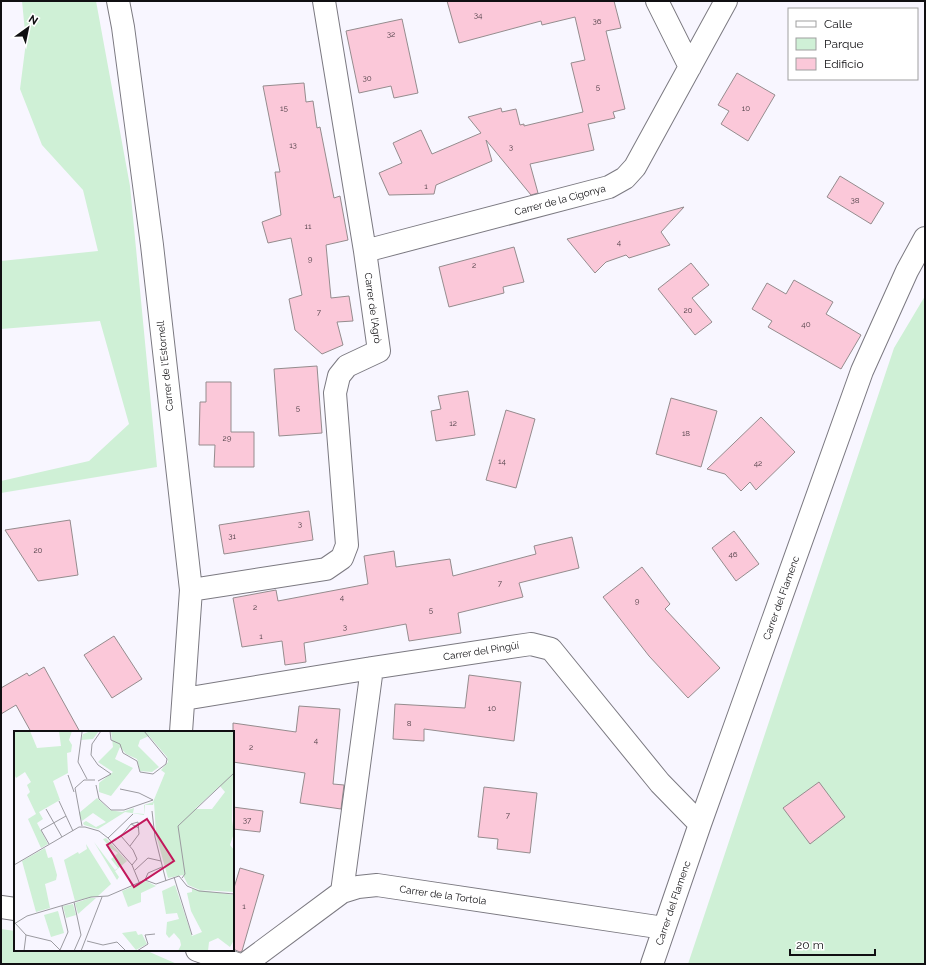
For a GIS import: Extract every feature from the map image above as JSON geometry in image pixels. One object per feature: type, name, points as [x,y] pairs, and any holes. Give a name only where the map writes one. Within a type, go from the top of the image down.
[{"type":"street","name":"Carrer de l'Estornell","points":[[118,1],[123,27],[152,245],[191,590],[181,731]]},
{"type":"street","name":"Carrer de l'Agrò","points":[[191,590],[326,569],[342,558],[347,545],[335,393],[339,376],[347,366],[379,351],[365,251],[324,1]]},
{"type":"street","points":[[657,1],[690,67]]},
{"type":"street","name":"Carrer de la Cigonya","points":[[365,251],[609,187],[625,178],[635,166],[726,1]]},
{"type":"street","name":"Carrer del Flamenc","points":[[652,964],[700,824],[862,371],[907,271],[925,238]]},
{"type":"street","name":"Carrer del Pingüí","points":[[184,699],[531,644],[551,649],[660,783],[700,824]]},
{"type":"street","points":[[342,892],[372,668]]},
{"type":"street","name":"Carrer de la Tortola","points":[[245,964],[342,892],[358,887],[377,885],[664,928]]},
{"type":"street","points":[[1,907],[14,909]]},
{"type":"street","points":[[200,951],[237,964]]},
{"type":"green space","points":[[22,1],[96,1],[130,186],[157,467],[1,493],[1,481],[89,461],[129,424],[100,321],[1,329],[1,261],[98,251],[83,190],[42,145],[20,89],[26,42]]},
{"type":"green space","points":[[925,296],[925,964],[688,964],[894,348]]},
{"type":"green space","points":[[1,929],[14,931],[14,951],[147,951],[177,964],[1,964]]},
{"type":"building","points":[[447,1],[614,1],[621,28],[606,31],[625,109],[613,112],[615,118],[588,124],[594,150],[530,164],[538,193],[531,195],[486,140],[492,161],[436,185],[434,194],[389,195],[379,173],[402,163],[393,143],[421,130],[432,154],[481,133],[468,117],[501,108],[502,112],[516,109],[520,125],[524,124],[524,126],[583,112],[571,63],[585,60],[575,17],[542,25],[541,21],[459,43]]},
{"type":"building","points":[[402,19],[418,93],[394,98],[391,86],[359,93],[346,31]]},
{"type":"building","points":[[737,73],[775,95],[748,141],[721,124],[729,111],[718,105]]},
{"type":"building","points":[[304,83],[306,102],[313,101],[317,128],[320,127],[334,198],[340,196],[348,240],[326,245],[331,298],[349,296],[353,321],[337,322],[343,345],[322,354],[295,330],[289,299],[302,295],[291,238],[268,243],[262,222],[281,215],[275,172],[280,172],[263,86]]},
{"type":"building","points":[[840,176],[884,203],[871,224],[827,197]]},
{"type":"building","points":[[684,207],[661,232],[670,245],[629,258],[626,255],[606,262],[595,273],[567,239]]},
{"type":"building","points":[[514,247],[524,282],[503,287],[504,293],[449,307],[439,267]]},
{"type":"building","points":[[691,263],[709,285],[692,298],[712,322],[695,335],[658,289]]},
{"type":"building","points":[[794,280],[833,302],[826,314],[861,335],[841,369],[768,327],[772,321],[752,309],[767,283],[786,294]]},
{"type":"building","points":[[317,366],[322,433],[279,436],[274,369]]},
{"type":"building","points":[[206,382],[231,382],[231,432],[254,432],[254,467],[214,467],[215,445],[199,445],[200,402],[206,402]]},
{"type":"building","points":[[468,391],[475,435],[436,441],[431,411],[441,409],[438,396]]},
{"type":"building","points":[[671,398],[717,411],[701,467],[656,454]]},
{"type":"building","points":[[506,410],[535,419],[516,488],[486,480]]},
{"type":"building","points":[[761,417],[795,452],[756,490],[750,482],[741,491],[725,474],[707,469]]},
{"type":"building","points":[[309,511],[313,540],[224,554],[219,525]]},
{"type":"building","points":[[70,520],[78,575],[38,581],[5,530]]},
{"type":"building","points":[[734,531],[759,564],[736,581],[712,548]]},
{"type":"building","points":[[572,537],[579,568],[519,583],[523,597],[458,613],[461,633],[409,641],[406,624],[304,643],[306,662],[285,665],[282,641],[242,647],[233,598],[276,590],[278,601],[368,584],[364,556],[394,551],[396,567],[450,559],[453,576],[536,554],[534,546]]},
{"type":"building","points":[[642,567],[670,604],[665,609],[720,668],[688,698],[649,656],[603,597]]},
{"type":"building","points":[[114,636],[142,679],[112,698],[84,655]]},
{"type":"building","points":[[44,667],[79,731],[30,731],[16,705],[1,714],[1,688],[27,673],[29,676]]},
{"type":"building","points":[[469,675],[521,682],[514,741],[424,729],[424,741],[393,739],[395,704],[465,708]]},
{"type":"building","points":[[299,706],[340,709],[333,784],[344,785],[341,809],[300,803],[305,773],[234,762],[233,723],[296,732]]},
{"type":"building","points":[[819,782],[845,817],[810,844],[783,808]]},
{"type":"building","points":[[484,787],[537,793],[530,853],[497,849],[498,839],[478,837]]},
{"type":"building","points":[[234,807],[263,811],[260,832],[234,829]]},
{"type":"building","points":[[240,868],[264,875],[242,951],[240,952],[234,949],[234,888]]}]
